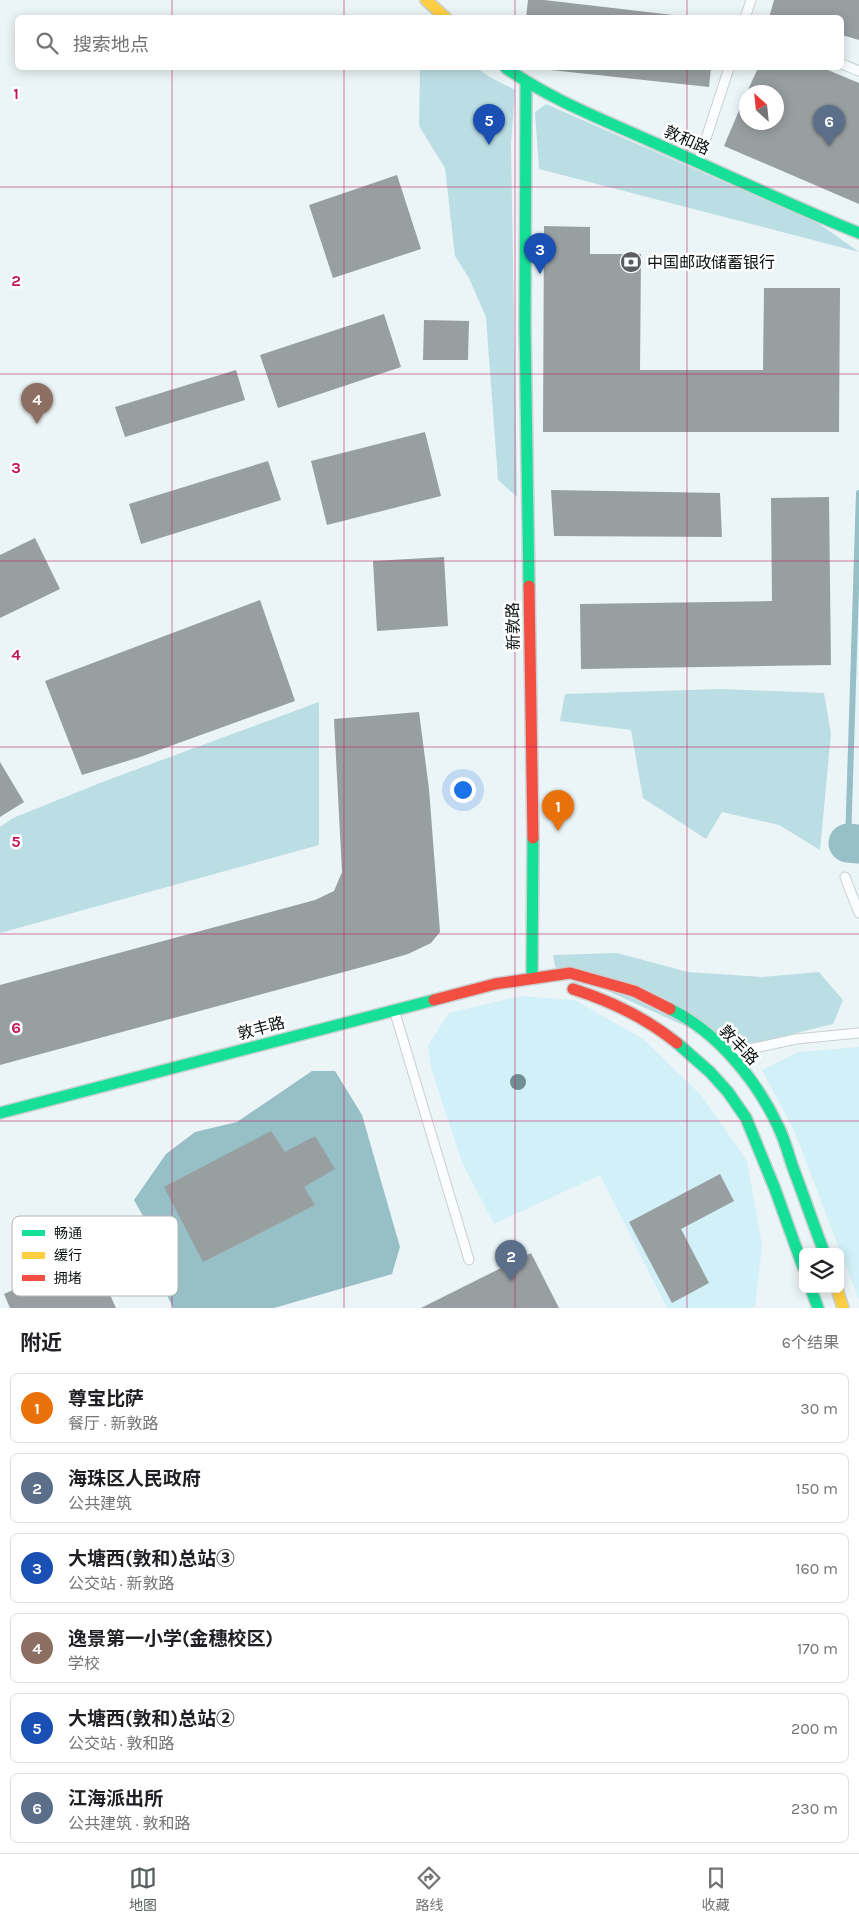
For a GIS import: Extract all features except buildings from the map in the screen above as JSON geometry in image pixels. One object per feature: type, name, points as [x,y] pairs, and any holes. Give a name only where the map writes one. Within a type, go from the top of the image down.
[{"type":"street","points":[[426,0],[443,15]]},
{"type":"street","name":"敦和路","points":[[509,70],[526,83],[582,111],[859,233]]},
{"type":"street","name":"新敦路","points":[[526,83],[525,274],[533,863],[532,978]]},
{"type":"street","name":"敦丰路","points":[[0,1113],[495,984],[570,973],[634,991],[682,1015],[717,1042],[744,1072],[762,1097],[778,1126],[823,1248]]},
{"type":"street","name":"敦丰路","points":[[532,978],[577,990],[618,1006],[656,1028],[690,1053],[713,1076],[742,1111],[754,1136],[799,1256]]},
{"type":"street","points":[[812,1293],[818,1308]]},
{"type":"street","points":[[838,1293],[843,1308]]},
{"type":"lane","points":[[747,15],[751,0]]},
{"type":"lane","points":[[844,65],[859,71]]},
{"type":"lane","points":[[698,162],[728,70]]},
{"type":"lane","points":[[845,877],[859,913]]},
{"type":"lane","points":[[394,1011],[469,1260]]},
{"type":"lane","points":[[728,1054],[796,1039],[859,1033]]},
{"type":"shaded area","points":[[420,70],[480,70],[515,90],[511,144],[517,497],[498,480],[486,317],[469,278],[455,256],[445,168],[419,126]]},
{"type":"shaded area","points":[[546,104],[818,223],[859,252],[539,169],[535,112]]},
{"type":"shaded area","points":[[720,689],[824,693],[831,734],[820,850],[779,825],[722,812],[706,839],[643,798],[631,730],[560,721],[565,694]]},
{"type":"shaded area","points":[[319,702],[319,845],[0,933],[0,827],[13,818],[105,781]]},
{"type":"shaded area","points":[[617,953],[688,972],[762,977],[819,972],[843,1000],[833,1024],[764,1041],[729,1046],[555,967],[553,955]]},
{"type":"shaded area","points":[[520,996],[575,1000],[643,1039],[701,1095],[747,1161],[762,1245],[755,1306],[751,1308],[667,1308],[600,1175],[494,1224],[462,1162],[432,1071],[428,1045],[449,1013]]},
{"type":"shaded area","points":[[859,1047],[859,1300],[844,1261],[844,1248],[839,1248],[794,1130],[762,1070],[798,1052]]},
{"type":"shaded area","points":[[312,1071],[335,1071],[362,1115],[400,1247],[392,1274],[274,1308],[173,1308],[167,1296],[178,1296],[178,1216],[143,1216],[134,1200],[166,1154],[195,1132],[237,1122]]},
{"type":"waterway","points":[[848,843],[859,493]]},
{"type":"waterway","points":[[848,843],[859,844]]},
{"type":"traffic: fast","points":[[509,70],[575,107],[859,233]]},
{"type":"traffic: fast","points":[[526,83],[525,326],[529,586]]},
{"type":"traffic: fast","points":[[532,978],[533,838]]},
{"type":"traffic: fast","points":[[0,1113],[434,1000]]},
{"type":"traffic: fast","points":[[670,1009],[704,1030],[719,1044],[747,1074],[769,1108],[782,1135],[823,1248]]},
{"type":"traffic: fast","points":[[677,1043],[710,1072],[728,1092],[746,1118],[775,1189],[799,1256]]},
{"type":"traffic: fast","points":[[812,1293],[818,1308]]},
{"type":"traffic: slow","points":[[426,0],[443,15]]},
{"type":"traffic: slow","points":[[838,1293],[843,1308]]},
{"type":"traffic: jam","points":[[529,586],[533,838]]},
{"type":"traffic: jam","points":[[434,1000],[495,984],[570,973],[634,991],[670,1009]]},
{"type":"traffic: jam","points":[[573,989],[628,1011],[677,1043]]},
{"type":"place","name":"大塘西(敦和)总站②","points":[[489,145]]},
{"type":"place","name":"江海派出所","points":[[829,146]]},
{"type":"place","name":"中国邮政储蓄银行","points":[[631,262]]},
{"type":"place","name":"大塘西(敦和)总站③","points":[[540,274]]},
{"type":"place","name":"逸景第一小学(金穗校区)","points":[[37,424]]},
{"type":"place","name":"尊宝比萨","points":[[558,831]]},
{"type":"place","name":"海珠区人民政府","points":[[511,1281]]}]
